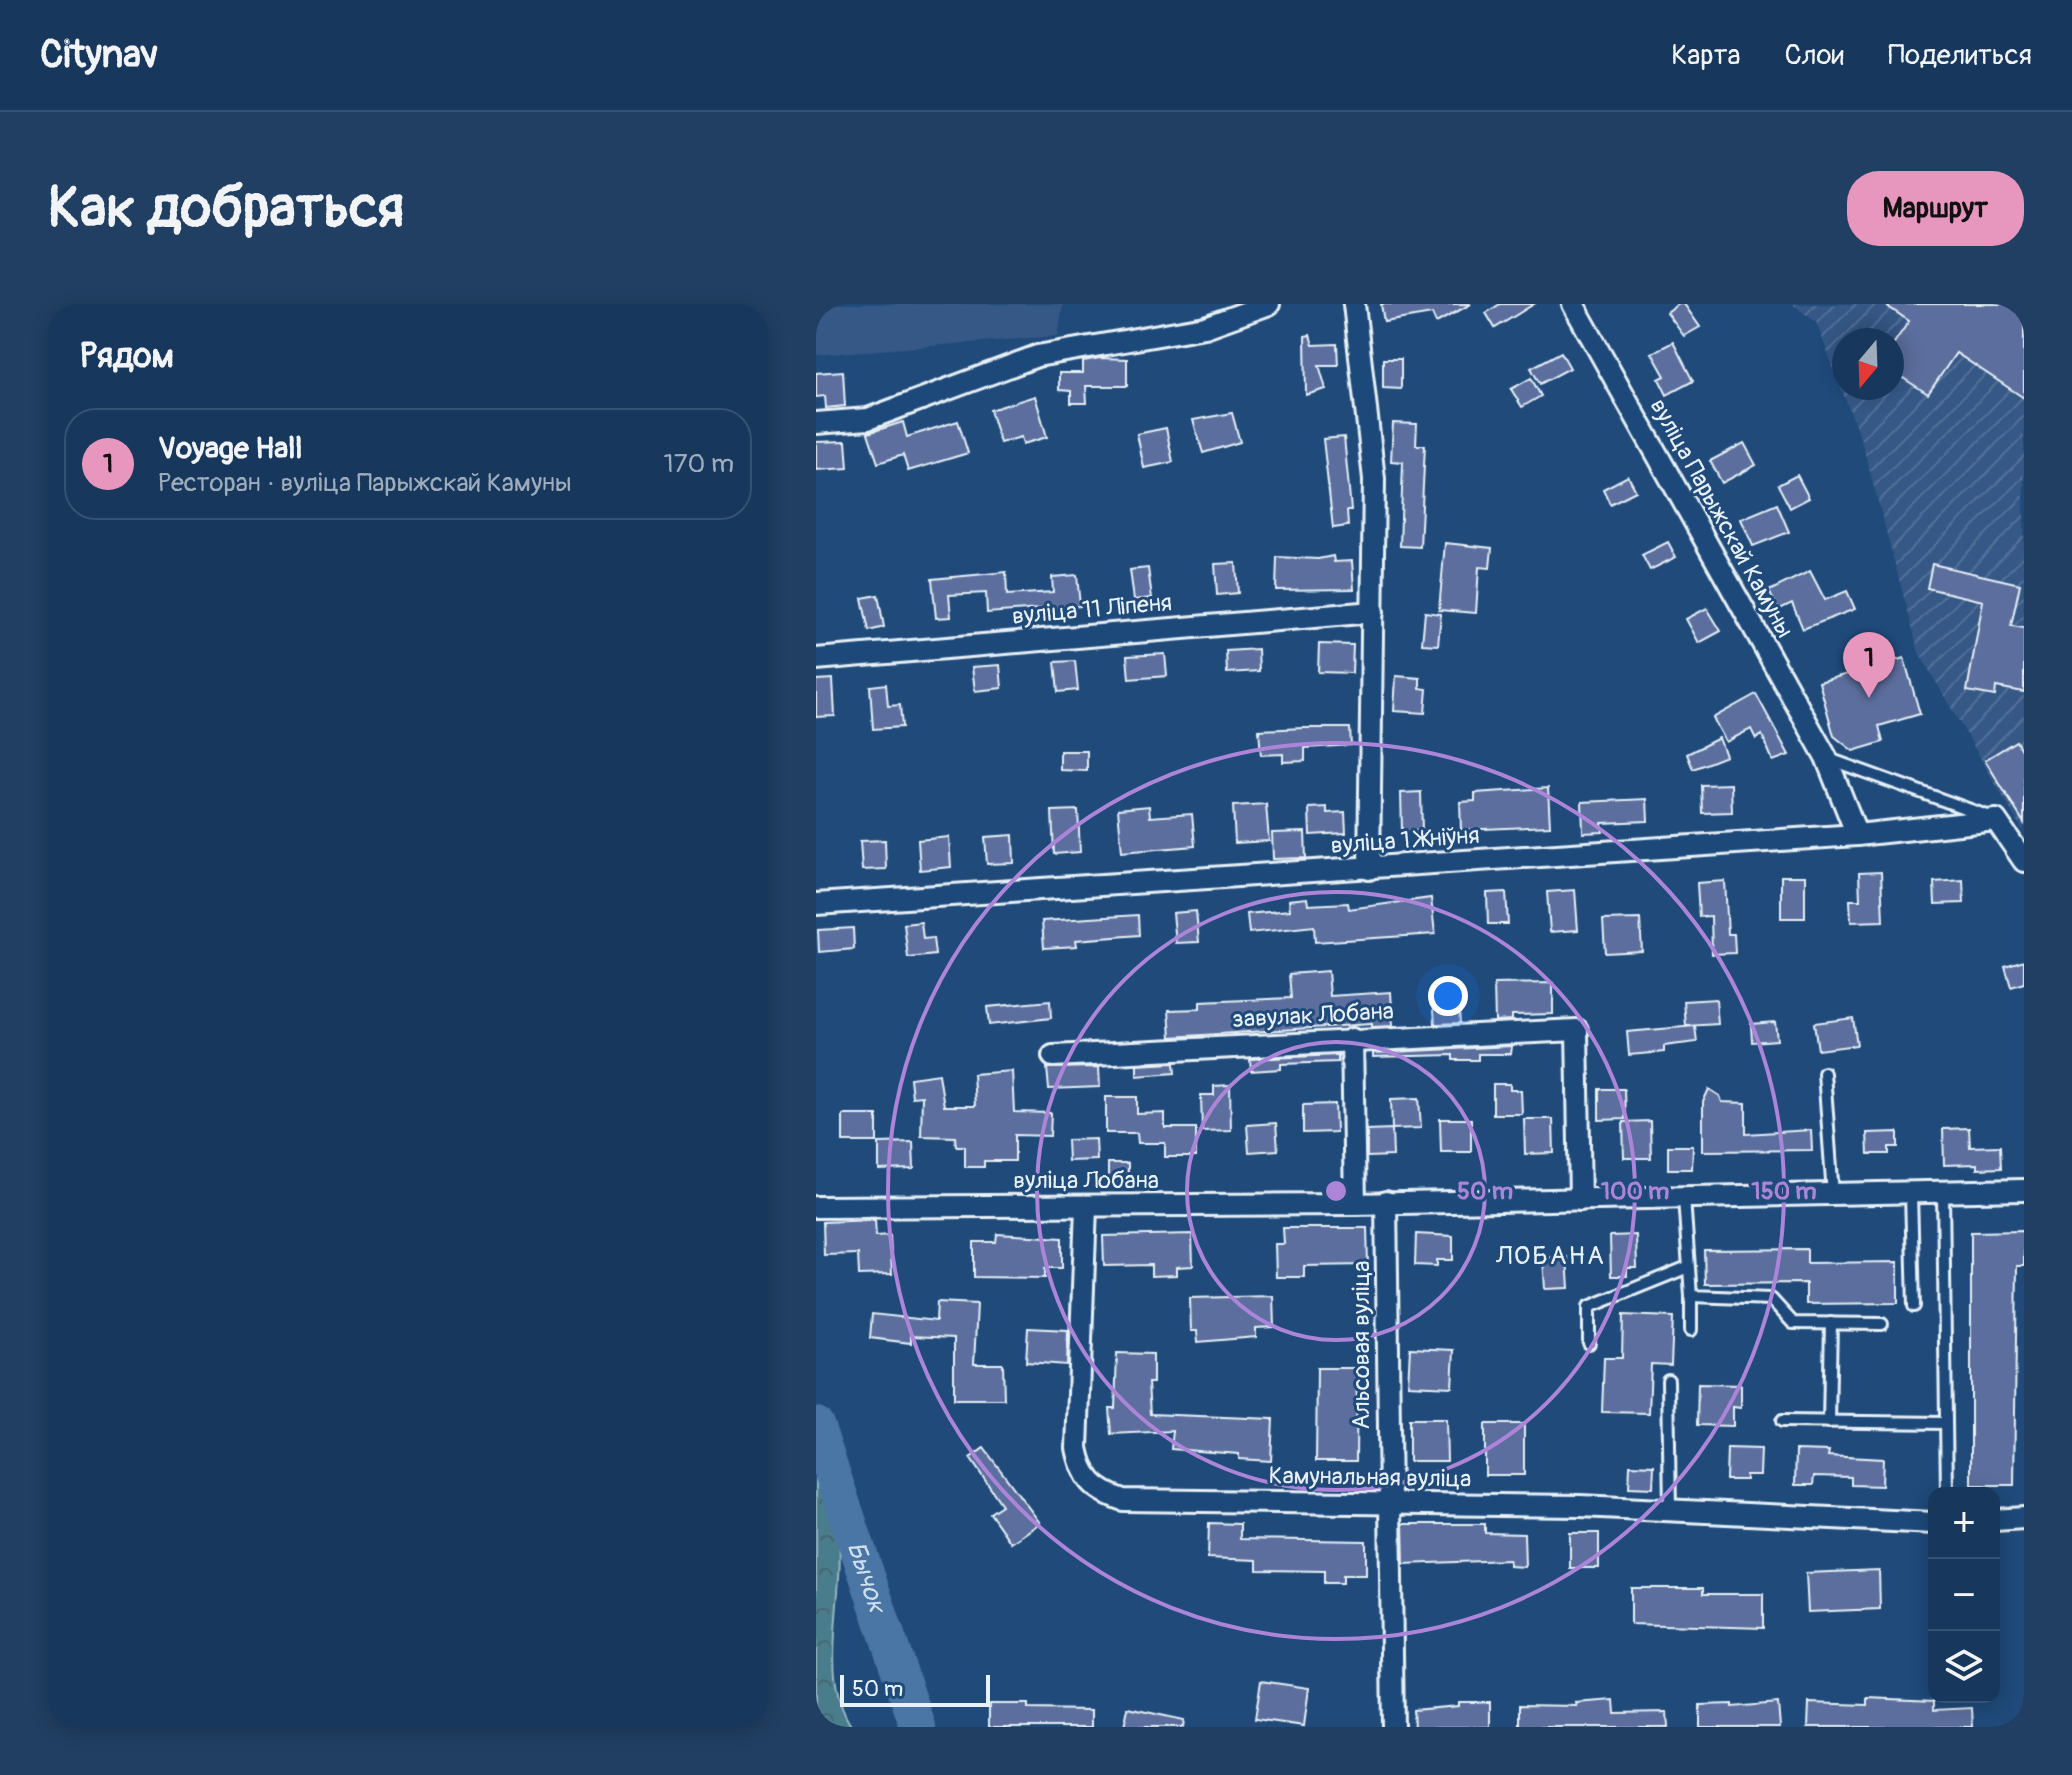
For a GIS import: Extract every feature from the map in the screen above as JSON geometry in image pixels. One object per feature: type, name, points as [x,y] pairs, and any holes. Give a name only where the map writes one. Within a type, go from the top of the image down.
[{"type":"street","points":[[816,423],[868,419],[1037,356],[1205,327],[1269,304]]},
{"type":"street","points":[[1354,304],[1374,479],[1369,869]]},
{"type":"street","name":"вуліца Парыжскай Камуны","points":[[1573,304],[1826,757],[1857,835]]},
{"type":"street","name":"вуліца 11 Ліпеня","points":[[816,659],[1373,612]]},
{"type":"street","points":[[1996,820],[2024,861]]},
{"type":"street","name":"вуліца 1 Жніўня","points":[[816,904],[1857,835],[1996,820]]},
{"type":"street","name":"завулак Лобана","points":[[1053,1056],[1577,1030],[1580,1200]]},
{"type":"street","points":[[1352,1039],[1355,1204]]},
{"type":"street","name":"вуліца Лобана","points":[[816,1207],[1355,1204],[2024,1190]]},
{"type":"street","name":"Альсовая вуліца","points":[[1386,1202],[1393,1727]]},
{"type":"street","name":"Камунальная вуліца","points":[[1086,1207],[1077,1448],[1082,1473],[1099,1492],[1123,1500],[1670,1510],[1928,1523]]},
{"type":"street","points":[[2000,1520],[2024,1518]]},
{"type":"lane","points":[[1826,757],[1996,820]]},
{"type":"lane","points":[[1824,1073],[1833,1195]]},
{"type":"lane","points":[[1943,1193],[1947,1487]]},
{"type":"lane","points":[[1911,1194],[1914,1306]]},
{"type":"lane","points":[[1684,1198],[1691,1330]]},
{"type":"lane","points":[[1589,1343],[1589,1307],[1688,1267]]},
{"type":"lane","points":[[1691,1296],[1771,1299],[1793,1323],[1882,1324]]},
{"type":"lane","points":[[1829,1422],[1831,1323]]},
{"type":"lane","points":[[1668,1380],[1670,1510]]},
{"type":"lane","points":[[1782,1421],[1946,1423]]},
{"type":"shaded area","points":[[816,304],[1063,304],[1058,336],[816,355]]},
{"type":"shaded area","points":[[1792,304],[2024,304],[2024,833],[1919,653],[1862,443],[1846,400],[1904,400],[1904,328],[1832,328],[1832,364],[1816,322]]},
{"type":"green space","points":[[816,1463],[838,1529],[840,1553],[834,1658],[841,1706],[852,1727],[816,1727]]},
{"type":"building","points":[[1381,304],[1471,304],[1436,323],[1432,314],[1384,322]]},
{"type":"building","points":[[1500,304],[1534,304],[1495,328],[1486,313]]},
{"type":"building","points":[[1684,304],[1700,327],[1684,336],[1667,313]]},
{"type":"building","points":[[1884,304],[2024,304],[2024,398],[1956,353],[1928,394],[1904,379],[1904,328],[1909,321]]},
{"type":"building","points":[[1310,335],[1313,345],[1337,344],[1338,365],[1319,365],[1326,389],[1306,395],[1305,336]]},
{"type":"building","points":[[1673,342],[1693,381],[1667,395],[1659,379],[1665,376],[1652,353]]},
{"type":"building","points":[[1561,352],[1570,368],[1540,384],[1531,368]]},
{"type":"building","points":[[1127,359],[1127,386],[1086,386],[1087,403],[1071,403],[1071,391],[1059,390],[1059,373],[1083,373],[1083,361]]},
{"type":"building","points":[[1383,359],[1401,359],[1401,389],[1383,388]]},
{"type":"building","points":[[843,371],[845,406],[826,408],[825,396],[816,397],[816,373]]},
{"type":"building","points":[[1531,378],[1541,396],[1522,407],[1511,389]]},
{"type":"building","points":[[1035,396],[1047,437],[1023,444],[1021,437],[1000,443],[990,410]]},
{"type":"building","points":[[1232,413],[1240,442],[1203,453],[1193,420]]},
{"type":"building","points":[[958,421],[968,453],[908,471],[903,455],[878,463],[868,433],[903,422],[907,437]]},
{"type":"building","points":[[1393,423],[1417,424],[1416,445],[1425,445],[1420,547],[1400,546],[1403,462],[1391,461]]},
{"type":"building","points":[[1166,428],[1173,462],[1144,468],[1137,434]]},
{"type":"building","points":[[1344,437],[1351,510],[1347,510],[1348,526],[1333,528],[1323,439]]},
{"type":"building","points":[[846,441],[848,468],[816,470],[816,442]]},
{"type":"building","points":[[1744,443],[1756,465],[1722,483],[1710,461]]},
{"type":"building","points":[[1797,475],[1809,498],[1790,508],[1778,485]]},
{"type":"building","points":[[1628,476],[1636,491],[1610,504],[1603,489]]},
{"type":"building","points":[[1777,504],[1789,532],[1753,546],[1741,519]]},
{"type":"building","points":[[1668,542],[1676,557],[1650,570],[1642,555]]},
{"type":"building","points":[[1445,543],[1492,548],[1490,568],[1479,567],[1476,613],[1439,610]]},
{"type":"building","points":[[1333,556],[1334,562],[1352,561],[1354,589],[1276,590],[1277,557],[1318,559]]},
{"type":"building","points":[[1236,563],[1238,593],[1217,595],[1215,564]]},
{"type":"building","points":[[1932,564],[2020,584],[2011,626],[2024,628],[2024,692],[1996,687],[1995,696],[1967,691],[1983,601],[1927,588]]},
{"type":"building","points":[[1148,568],[1152,598],[1134,600],[1130,570]]},
{"type":"building","points":[[1810,571],[1825,600],[1847,591],[1855,609],[1803,629],[1792,603],[1778,610],[1769,591]]},
{"type":"building","points":[[1006,572],[1007,595],[1053,592],[1052,577],[1077,575],[1080,606],[987,613],[986,593],[949,595],[951,617],[936,618],[932,579]]},
{"type":"building","points":[[878,595],[884,627],[869,631],[862,598]]},
{"type":"building","points":[[1707,608],[1721,631],[1699,643],[1686,619]]},
{"type":"building","points":[[1425,612],[1441,614],[1438,645],[1422,644]]},
{"type":"building","points":[[1319,644],[1353,645],[1352,673],[1318,672]]},
{"type":"building","points":[[1258,649],[1259,671],[1227,673],[1226,651]]},
{"type":"building","points":[[1165,654],[1167,676],[1129,679],[1127,656]]},
{"type":"building","points":[[1904,658],[1920,714],[1879,726],[1883,742],[1853,751],[1834,736],[1819,682]]},
{"type":"building","points":[[1075,661],[1078,690],[1058,692],[1055,662]]},
{"type":"building","points":[[1000,665],[1002,688],[975,691],[972,667]]},
{"type":"building","points":[[1396,676],[1420,678],[1420,688],[1427,689],[1425,713],[1394,711]]},
{"type":"building","points":[[833,679],[835,716],[816,717],[816,680]]},
{"type":"building","points":[[886,684],[888,706],[900,705],[902,727],[873,729],[870,686]]},
{"type":"building","points":[[1756,694],[1789,755],[1773,761],[1762,735],[1756,739],[1751,729],[1726,742],[1713,718]]},
{"type":"building","points":[[1350,728],[1351,745],[1305,748],[1305,761],[1283,762],[1283,754],[1261,755],[1259,730]]},
{"type":"building","points":[[1719,738],[1726,756],[1693,769],[1687,754]]},
{"type":"building","points":[[2016,741],[2024,755],[2024,823],[1985,760]]},
{"type":"building","points":[[1060,751],[1087,751],[1087,771],[1060,770]]},
{"type":"building","points":[[1731,784],[1732,812],[1702,813],[1701,785]]},
{"type":"building","points":[[1548,788],[1550,826],[1461,830],[1460,802],[1475,801],[1475,793]]},
{"type":"building","points":[[1421,792],[1422,831],[1402,831],[1401,793]]},
{"type":"building","points":[[1647,799],[1648,821],[1602,823],[1603,832],[1583,833],[1582,802]]},
{"type":"building","points":[[1266,804],[1269,841],[1235,843],[1233,806]]},
{"type":"building","points":[[1149,806],[1150,817],[1192,814],[1195,846],[1122,852],[1118,809]]},
{"type":"building","points":[[1327,807],[1327,813],[1345,812],[1346,833],[1310,835],[1309,808]]},
{"type":"building","points":[[1078,810],[1080,852],[1054,854],[1052,811]]},
{"type":"building","points":[[1305,832],[1306,858],[1273,859],[1272,833]]},
{"type":"building","points":[[1013,835],[1014,863],[987,864],[985,837]]},
{"type":"building","points":[[949,837],[951,867],[920,870],[918,840]]},
{"type":"building","points":[[885,840],[886,869],[862,870],[860,841]]},
{"type":"building","points":[[1881,872],[1883,921],[1851,922],[1850,900],[1860,900],[1859,873]]},
{"type":"building","points":[[1781,876],[1805,876],[1805,918],[1781,918]]},
{"type":"building","points":[[1963,880],[1964,903],[1935,904],[1934,882]]},
{"type":"building","points":[[1725,881],[1728,934],[1734,934],[1735,953],[1712,954],[1711,916],[1699,917],[1697,883]]},
{"type":"building","points":[[1575,890],[1578,930],[1550,932],[1547,892]]},
{"type":"building","points":[[1506,892],[1508,924],[1488,924],[1487,893]]},
{"type":"building","points":[[1307,898],[1308,905],[1348,903],[1349,909],[1431,898],[1435,934],[1315,942],[1314,926],[1249,933],[1247,914],[1290,910],[1289,900]]},
{"type":"building","points":[[1196,911],[1199,942],[1176,943],[1173,913]]},
{"type":"building","points":[[1138,915],[1139,935],[1076,940],[1077,946],[1044,948],[1042,921]]},
{"type":"building","points":[[1640,919],[1642,951],[1605,953],[1603,920]]},
{"type":"building","points":[[921,922],[923,939],[933,938],[935,955],[908,958],[904,924]]},
{"type":"building","points":[[853,928],[854,949],[819,952],[818,930]]},
{"type":"building","points":[[2024,960],[2024,983],[2011,987],[2005,966]]},
{"type":"building","points":[[1328,971],[1330,996],[1391,992],[1393,1026],[1372,1027],[1372,1024],[1171,1037],[1169,1010],[1200,1009],[1200,1002],[1291,998],[1289,974]]},
{"type":"building","points":[[1553,983],[1553,1014],[1512,1015],[1512,1020],[1495,1021],[1494,984]]},
{"type":"building","points":[[1458,994],[1460,1023],[1435,1024],[1433,996]]},
{"type":"building","points":[[1716,999],[1718,1024],[1686,1026],[1684,1001]]},
{"type":"building","points":[[1050,1001],[1051,1018],[989,1025],[987,1007]]},
{"type":"building","points":[[1853,1018],[1857,1045],[1818,1050],[1814,1023]]},
{"type":"building","points":[[1775,1022],[1777,1040],[1752,1042],[1751,1024]]},
{"type":"building","points":[[1695,1026],[1697,1042],[1664,1046],[1664,1052],[1629,1055],[1627,1032]]},
{"type":"building","points":[[1512,1046],[1511,1054],[1478,1054],[1478,1060],[1453,1060],[1453,1055],[1373,1057],[1373,1053]]},
{"type":"building","points":[[1338,1055],[1338,1062],[1281,1064],[1281,1069],[1251,1071],[1250,1059]]},
{"type":"building","points":[[1174,1063],[1175,1073],[1137,1076],[1137,1065]]},
{"type":"building","points":[[1099,1067],[1100,1087],[1049,1089],[1047,1068]]},
{"type":"building","points":[[1012,1071],[1014,1112],[1051,1113],[1050,1136],[1015,1135],[1015,1161],[984,1161],[984,1167],[965,1167],[965,1146],[956,1146],[955,1137],[921,1136],[922,1096],[912,1097],[910,1078],[939,1074],[944,1106],[975,1106],[973,1074]]},
{"type":"building","points":[[1493,1084],[1510,1084],[1510,1090],[1521,1090],[1522,1114],[1493,1114]]},
{"type":"building","points":[[1230,1085],[1231,1130],[1202,1131],[1201,1095],[1214,1095],[1214,1086]]},
{"type":"building","points":[[1599,1089],[1624,1089],[1625,1119],[1599,1120]]},
{"type":"building","points":[[1709,1089],[1720,1096],[1722,1102],[1746,1103],[1746,1134],[1811,1130],[1812,1150],[1703,1151],[1703,1102]]},
{"type":"building","points":[[1106,1097],[1137,1097],[1137,1114],[1165,1113],[1165,1128],[1196,1128],[1196,1157],[1165,1157],[1165,1143],[1138,1143],[1137,1133],[1106,1133]]},
{"type":"building","points":[[1419,1098],[1421,1128],[1392,1129],[1391,1099]]},
{"type":"building","points":[[1335,1104],[1336,1132],[1303,1133],[1303,1105]]},
{"type":"building","points":[[843,1115],[877,1115],[877,1142],[843,1142]]},
{"type":"building","points":[[1440,1119],[1471,1119],[1471,1152],[1441,1152]]},
{"type":"building","points":[[1524,1119],[1553,1119],[1554,1153],[1525,1154]]},
{"type":"building","points":[[1650,1121],[1651,1158],[1624,1158],[1623,1122]]},
{"type":"building","points":[[1276,1123],[1278,1150],[1249,1152],[1247,1125]]},
{"type":"building","points":[[1969,1128],[1970,1147],[2000,1146],[2001,1168],[1977,1169],[1977,1164],[1944,1165],[1943,1129]]},
{"type":"building","points":[[1392,1129],[1393,1156],[1367,1157],[1367,1130]]},
{"type":"building","points":[[1898,1132],[1898,1147],[1889,1147],[1889,1154],[1868,1154],[1867,1133]]},
{"type":"building","points":[[1096,1139],[1097,1160],[1068,1161],[1067,1140]]},
{"type":"building","points":[[913,1142],[914,1169],[879,1170],[879,1143]]},
{"type":"building","points":[[1668,1146],[1693,1146],[1692,1169],[1668,1169]]},
{"type":"building","points":[[1108,1163],[1128,1163],[1128,1187],[1108,1187]]},
{"type":"building","points":[[875,1220],[876,1236],[890,1235],[892,1274],[859,1275],[858,1254],[824,1255],[823,1222]]},
{"type":"building","points":[[1283,1228],[1367,1228],[1368,1265],[1304,1266],[1304,1277],[1276,1277],[1275,1244],[1284,1244]]},
{"type":"building","points":[[2024,1231],[2024,1266],[2017,1266],[2014,1485],[1971,1485],[1971,1232]]},
{"type":"building","points":[[997,1234],[1062,1238],[1062,1268],[1045,1268],[1045,1278],[974,1277],[974,1242],[996,1242]]},
{"type":"building","points":[[1192,1234],[1193,1266],[1177,1267],[1177,1275],[1151,1276],[1151,1265],[1104,1266],[1103,1236]]},
{"type":"building","points":[[1416,1234],[1453,1236],[1453,1260],[1437,1260],[1437,1266],[1415,1265]]},
{"type":"building","points":[[1636,1235],[1637,1268],[1627,1268],[1627,1276],[1611,1276],[1610,1236]]},
{"type":"building","points":[[1807,1249],[1807,1263],[1898,1262],[1898,1303],[1806,1304],[1806,1283],[1705,1284],[1704,1250]]},
{"type":"building","points":[[1567,1257],[1569,1288],[1545,1289],[1543,1258]]},
{"type":"building","points":[[1273,1296],[1274,1327],[1256,1328],[1256,1337],[1198,1342],[1197,1331],[1191,1331],[1190,1298]]},
{"type":"building","points":[[937,1302],[977,1304],[974,1364],[1003,1364],[1004,1399],[954,1399],[954,1338],[911,1336],[911,1343],[870,1338],[872,1314],[936,1321]]},
{"type":"building","points":[[1623,1315],[1673,1317],[1671,1365],[1651,1364],[1649,1413],[1602,1412],[1604,1358],[1622,1358]]},
{"type":"building","points":[[1028,1328],[1068,1330],[1067,1365],[1026,1362]]},
{"type":"building","points":[[1410,1348],[1454,1350],[1452,1387],[1408,1385]]},
{"type":"building","points":[[1117,1353],[1153,1354],[1153,1383],[1148,1383],[1150,1414],[1273,1419],[1271,1461],[1239,1459],[1239,1454],[1171,1449],[1173,1431],[1111,1434],[1109,1408],[1115,1408]]},
{"type":"building","points":[[1317,1368],[1357,1368],[1356,1461],[1316,1461]]},
{"type":"building","points":[[1698,1384],[1741,1385],[1741,1408],[1733,1407],[1733,1426],[1697,1425]]},
{"type":"building","points":[[1409,1419],[1446,1419],[1447,1461],[1409,1461]]},
{"type":"building","points":[[1485,1424],[1524,1424],[1524,1475],[1485,1475]]},
{"type":"building","points":[[984,1448],[1040,1523],[1011,1543],[990,1513],[1002,1505],[970,1458]]},
{"type":"building","points":[[1727,1448],[1761,1449],[1760,1475],[1746,1475],[1746,1480],[1726,1480]]},
{"type":"building","points":[[1796,1450],[1829,1451],[1828,1456],[1883,1459],[1882,1486],[1851,1485],[1851,1477],[1814,1476],[1813,1485],[1795,1485]]},
{"type":"building","points":[[1630,1465],[1654,1466],[1653,1488],[1629,1487]]},
{"type":"building","points":[[1209,1523],[1240,1524],[1240,1539],[1366,1541],[1366,1575],[1343,1575],[1343,1583],[1324,1583],[1324,1571],[1257,1570],[1257,1560],[1208,1558]]},
{"type":"building","points":[[1403,1524],[1485,1524],[1485,1533],[1524,1534],[1525,1567],[1509,1566],[1509,1560],[1404,1564]]},
{"type":"building","points":[[1570,1533],[1599,1533],[1599,1568],[1570,1568]]},
{"type":"building","points":[[1879,1570],[1880,1609],[1808,1612],[1806,1573]]},
{"type":"building","points":[[1631,1588],[1703,1588],[1703,1594],[1763,1594],[1763,1628],[1631,1624]]},
{"type":"building","points":[[1261,1681],[1309,1688],[1304,1726],[1255,1719]]},
{"type":"building","points":[[1868,1698],[1928,1701],[1934,1703],[1934,1710],[1972,1708],[1973,1727],[1808,1727],[1809,1703],[1868,1705]]},
{"type":"building","points":[[1614,1700],[1615,1713],[1667,1712],[1668,1727],[1520,1727],[1520,1705],[1577,1706],[1576,1703]]},
{"type":"building","points":[[1458,1702],[1490,1702],[1490,1727],[1414,1727],[1413,1710],[1458,1706]]},
{"type":"building","points":[[1778,1703],[1780,1727],[1700,1727],[1700,1705],[1732,1704],[1732,1707]]},
{"type":"building","points":[[989,1704],[1028,1704],[1028,1709],[1092,1710],[1092,1727],[989,1727]]},
{"type":"building","points":[[1128,1708],[1184,1720],[1183,1727],[1124,1727]]},
{"type":"waterway","name":"Бычок","points":[[816,1425],[918,1727]]},
{"type":"place","name":"Voyage Hall","points":[[1869,698]]},
{"type":"district","name":"ЛОБАНА","points":[[1551,1255]]}]
